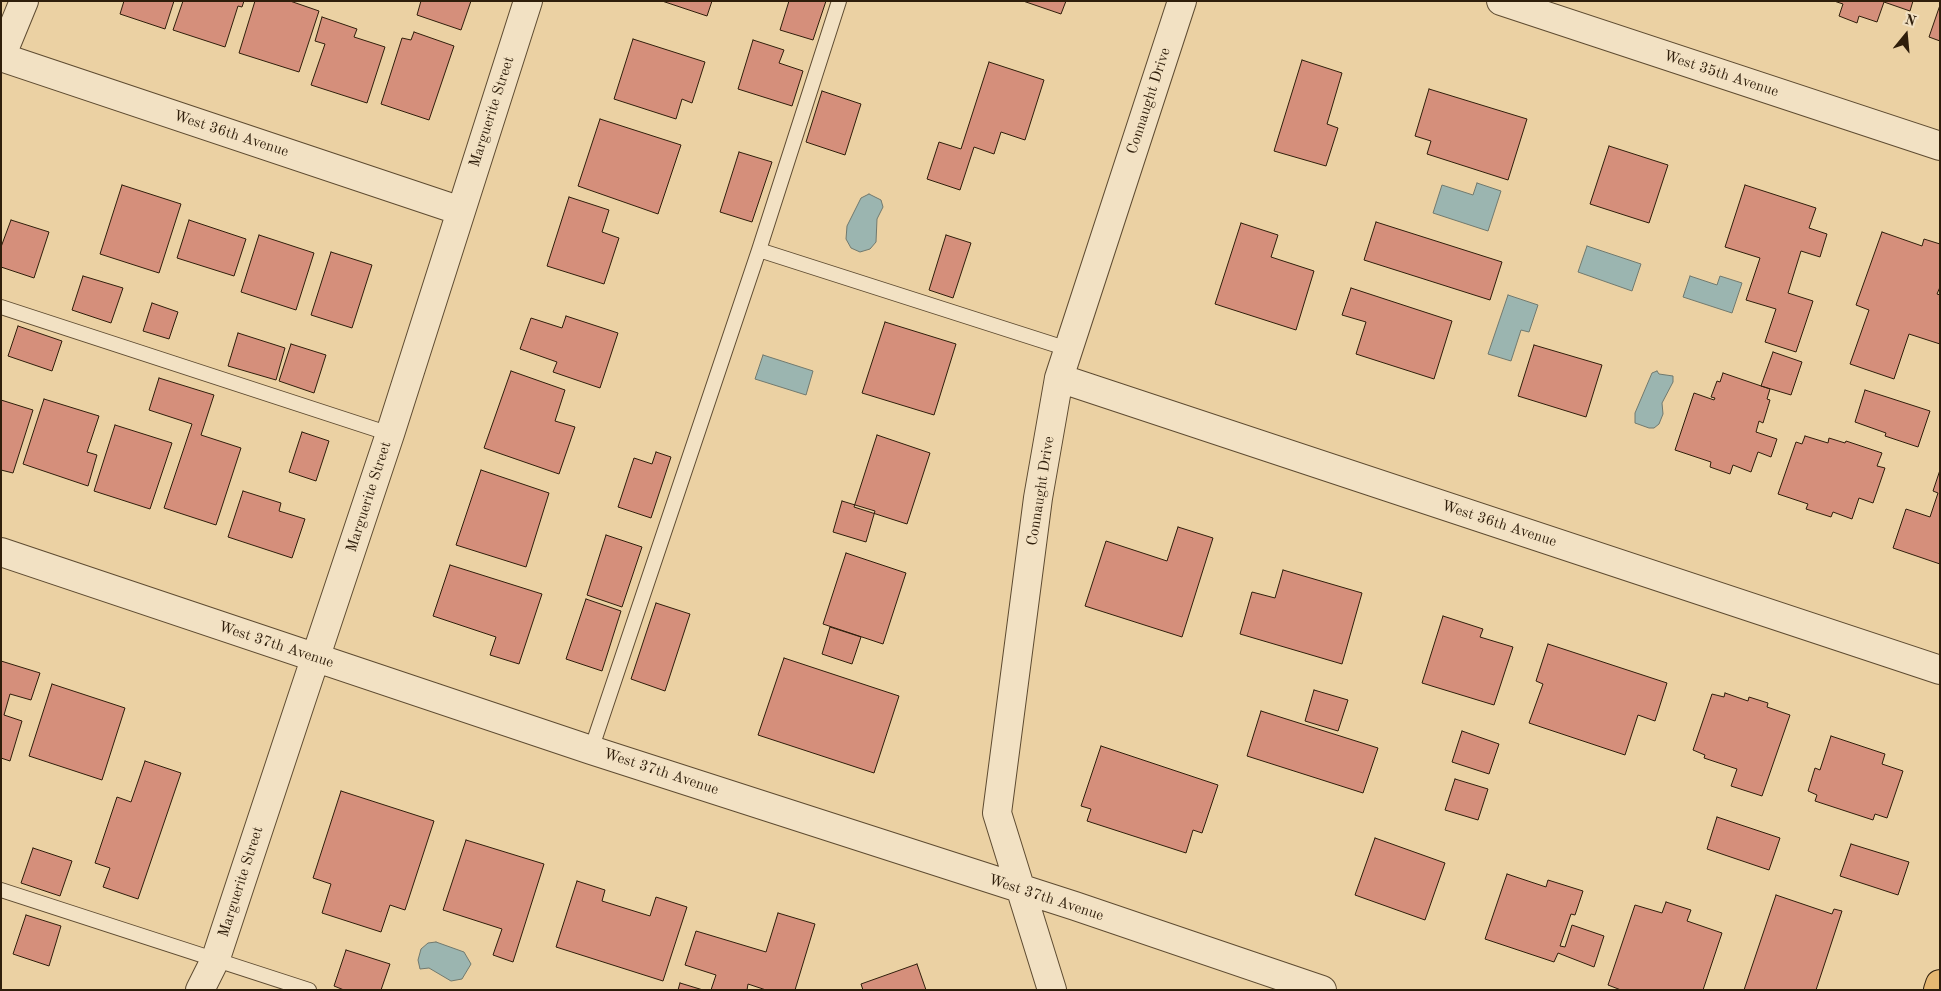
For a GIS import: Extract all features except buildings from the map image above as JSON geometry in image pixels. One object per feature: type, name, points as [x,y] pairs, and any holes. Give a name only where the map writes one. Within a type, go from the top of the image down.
[{"type":"highway","points":[[1938,990],[1940,984]]},
{"type":"street","points":[[1,57],[24,1]]},
{"type":"street","name":"Marguerite Street","points":[[200,990],[216,958],[390,434],[528,1]]},
{"type":"street","name":"Connaught Drive","points":[[1052,990],[997,813],[1038,498],[1059,378],[1182,1]]},
{"type":"street","name":"West 35th Avenue","points":[[1502,1],[1940,146]]},
{"type":"street","name":"West 36th Avenue","points":[[1,57],[461,210]]},
{"type":"street","name":"West 36th Avenue","points":[[1059,378],[1940,670]]},
{"type":"street","name":"West 37th Avenue","points":[[1,552],[591,750],[1322,990]]},
{"type":"lane","points":[[591,750],[759,250],[839,1]]},
{"type":"lane","points":[[759,250],[1068,348]]},
{"type":"lane","points":[[1,307],[390,434]]},
{"type":"lane","points":[[1,890],[216,958],[309,990]]},
{"type":"water","points":[[1477,183],[1501,191],[1488,231],[1433,213],[1442,185],[1473,195]]},
{"type":"water","points":[[869,194],[881,200],[883,207],[877,219],[876,242],[870,249],[860,252],[851,248],[846,239],[847,226],[861,198]]},
{"type":"water","points":[[1587,246],[1641,264],[1632,291],[1578,272]]},
{"type":"water","points":[[1690,276],[1717,285],[1720,276],[1742,283],[1732,313],[1683,297]]},
{"type":"water","points":[[1508,295],[1538,305],[1529,332],[1521,330],[1511,361],[1488,354]]},
{"type":"water","points":[[763,355],[813,371],[806,395],[755,379]]},
{"type":"water","points":[[1657,371],[1659,374],[1673,376],[1673,382],[1662,403],[1663,414],[1659,424],[1654,428],[1649,428],[1635,423],[1635,413],[1652,373]]},
{"type":"water","points":[[436,942],[464,952],[471,964],[462,979],[451,981],[429,968],[420,969],[418,960],[421,949],[428,943]]}]
